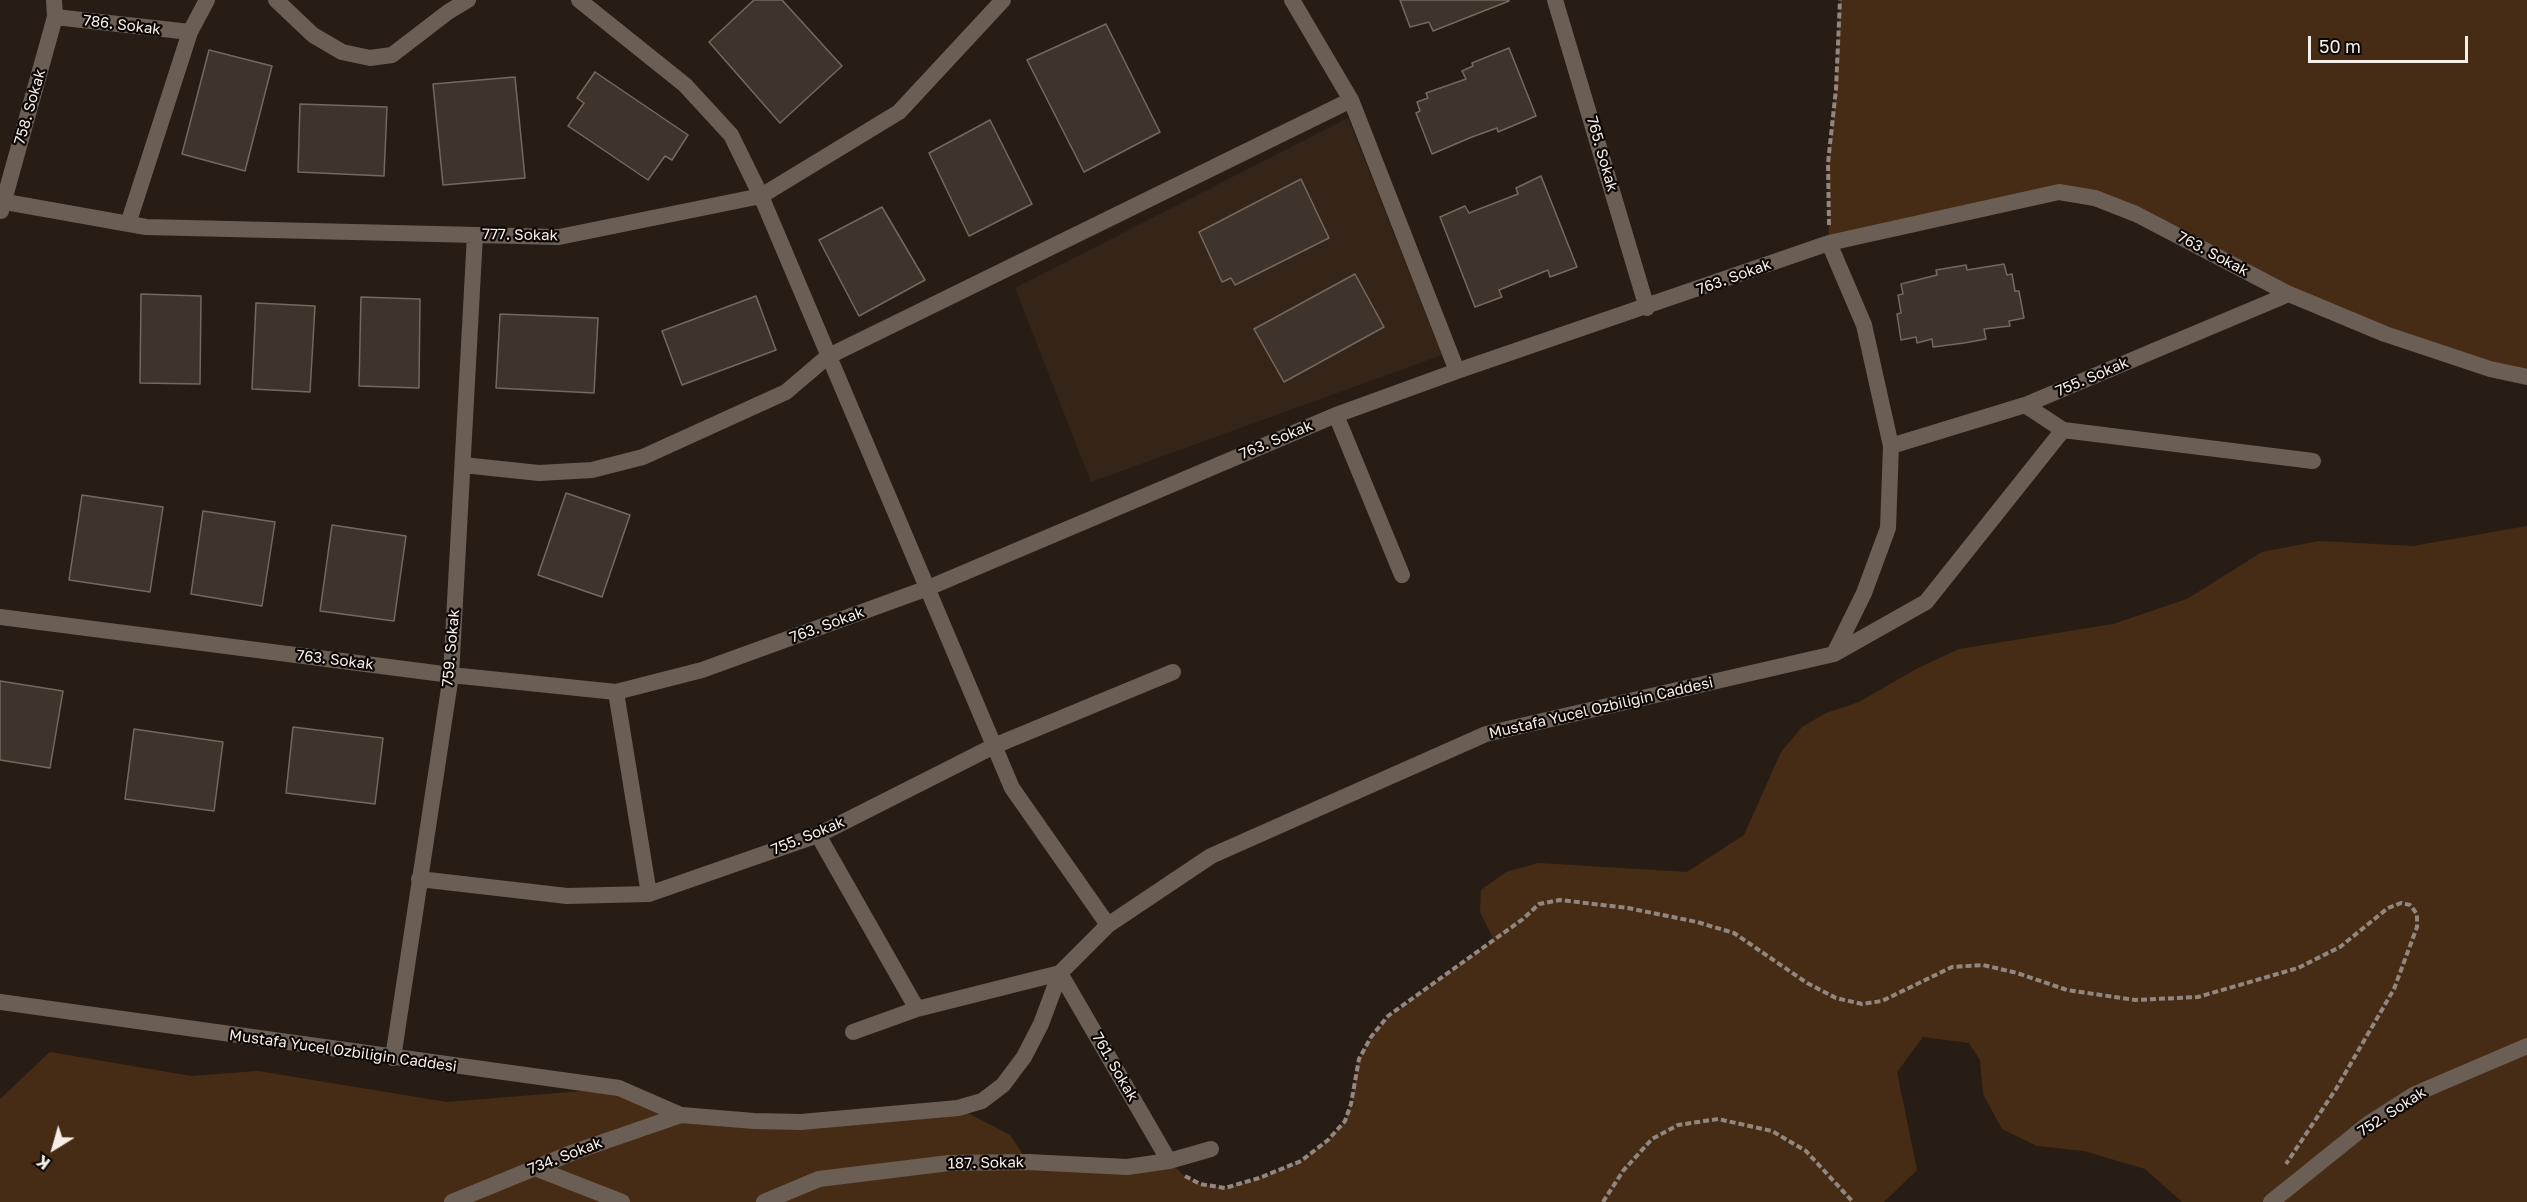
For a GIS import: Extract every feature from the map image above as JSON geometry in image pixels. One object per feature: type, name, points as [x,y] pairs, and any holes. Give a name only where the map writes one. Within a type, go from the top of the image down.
[{"type":"street","points":[[128,224],[189,32],[207,0]]},
{"type":"street","points":[[276,0],[313,35],[342,52],[370,58],[392,55],[447,12],[468,0]]},
{"type":"street","points":[[579,0],[685,85],[731,135],[761,196],[827,357],[928,588],[1012,789],[1108,925]]},
{"type":"street","name":"777. Sokak","points":[[1,205],[146,227],[559,237],[761,196],[899,112],[1002,0]]},
{"type":"street","points":[[1292,0],[1351,100],[1457,371]]},
{"type":"street","name":"765. Sokak","points":[[1555,0],[1647,308]]},
{"type":"street","name":"786. Sokak","points":[[55,8],[189,32]]},
{"type":"street","name":"758. Sokak","points":[[1,205],[55,8]]},
{"type":"street","points":[[463,465],[539,473],[592,470],[643,457],[786,392],[827,357],[1351,100]]},
{"type":"street","name":"763. Sokak","points":[[0,617],[451,675],[616,692],[702,670],[928,588],[1336,415],[1457,371],[1647,308],[1829,243],[2059,192],[2095,198],[2136,214],[2289,294],[2385,334],[2490,369],[2527,377]]},
{"type":"street","name":"759. Sokak","points":[[393,1058],[451,675],[475,235]]},
{"type":"street","points":[[1829,243],[1864,325],[1891,446],[1888,528],[1864,593],[1834,654]]},
{"type":"street","name":"755. Sokak","points":[[1891,446],[2025,405],[2289,294]]},
{"type":"street","points":[[2025,405],[2063,430],[2313,461]]},
{"type":"street","points":[[1336,415],[1402,575]]},
{"type":"street","name":"Mustafa Yucel Ozbiligin Caddesi","points":[[1060,973],[1108,925],[1211,856],[1486,734],[1834,654],[1926,602],[2063,430]]},
{"type":"street","name":"755. Sokak","points":[[419,879],[567,896],[649,894],[818,836],[994,746],[1173,672]]},
{"type":"street","points":[[616,692],[649,894]]},
{"type":"street","points":[[818,836],[917,1009]]},
{"type":"street","points":[[853,1032],[917,1009],[1060,973]]},
{"type":"street","points":[[681,1115],[801,1122],[948,1109],[982,1101],[1003,1085],[1024,1057],[1041,1024],[1060,973]]},
{"type":"street","name":"761. Sokak","points":[[1060,973],[1169,1161]]},
{"type":"street","name":"Mustafa Yucel Ozbiligin Caddesi","points":[[0,1002],[619,1088],[681,1115]]},
{"type":"street","name":"752. Sokak","points":[[2271,1202],[2368,1124],[2415,1094],[2527,1046]]},
{"type":"street","name":"734. Sokak","points":[[452,1202],[535,1168],[681,1115]]},
{"type":"street","name":"187. Sokak","points":[[764,1202],[819,1179],[949,1163],[1028,1162],[1127,1167],[1169,1161],[1211,1149]]},
{"type":"street","points":[[535,1168],[622,1202]]},
{"type":"path","points":[[1829,243],[1828,163],[1836,89],[1840,0]]},
{"type":"path","points":[[1169,1161],[1182,1175],[1200,1184],[1225,1188],[1259,1178],[1301,1161],[1328,1140],[1345,1121],[1351,1104],[1359,1059],[1371,1037],[1388,1017],[1523,919],[1539,904],[1560,900],[1628,909],[1697,922],[1734,933],[1807,983],[1836,998],[1862,1004],[1882,1001],[1952,967],[1983,965],[2017,973],[2067,990],[2135,1000],[2198,997],[2298,968],[2340,947],[2388,908],[2401,903],[2410,905],[2416,914],[2417,927],[2394,989],[2369,1035],[2284,1167]]},
{"type":"path","points":[[1603,1202],[1623,1171],[1652,1139],[1678,1125],[1718,1119],[1772,1131],[1806,1150],[1853,1202]]},
{"type":"shaded area","points":[[1840,0],[2527,0],[2527,377],[2385,334],[2221,257],[2059,192],[1829,243],[1828,163],[1836,89]]},
{"type":"shaded area","points":[[1348,118],[1442,355],[1091,482],[1015,288]]},
{"type":"shaded area","points":[[2527,526],[2527,1202],[2182,1202],[2145,1169],[2084,1151],[2037,1146],[2002,1129],[1983,1094],[1980,1060],[1969,1043],[1923,1037],[1897,1072],[1917,1170],[1884,1202],[0,1202],[0,1099],[50,1052],[191,1076],[258,1071],[447,1102],[619,1088],[681,1115],[754,1121],[958,1108],[1010,1135],[1028,1162],[1169,1161],[1183,1175],[1200,1184],[1225,1188],[1259,1178],[1301,1161],[1328,1140],[1345,1121],[1351,1104],[1359,1059],[1371,1037],[1388,1017],[1494,940],[1480,912],[1481,890],[1506,872],[1538,863],[1687,872],[1744,835],[1781,752],[1802,727],[1826,713],[1859,702],[1918,668],[1959,649],[2113,624],[2187,599],[2262,552],[2319,541],[2413,546]]},
{"type":"building","points":[[754,0],[782,0],[842,66],[780,123],[709,42]]},
{"type":"building","points":[[1400,0],[1509,1],[1433,31],[1429,22],[1410,27]]},
{"type":"building","points":[[1106,24],[1160,132],[1084,172],[1027,60]]},
{"type":"building","points":[[1509,48],[1536,116],[1498,132],[1497,128],[1472,137],[1432,154],[1416,113],[1420,111],[1417,102],[1428,98],[1426,93],[1466,79],[1462,71],[1473,66],[1472,63]]},
{"type":"building","points":[[209,50],[272,66],[245,171],[182,154]]},
{"type":"building","points":[[595,72],[688,135],[672,160],[665,156],[648,180],[568,126],[584,103],[577,98]]},
{"type":"building","points":[[515,77],[525,178],[443,185],[433,84]]},
{"type":"building","points":[[300,104],[387,107],[384,176],[298,172]]},
{"type":"building","points":[[990,120],[1032,204],[969,236],[929,153]]},
{"type":"building","points":[[1541,176],[1577,267],[1550,277],[1548,270],[1499,290],[1502,297],[1475,307],[1440,217],[1465,206],[1469,213],[1518,194],[1516,188]]},
{"type":"building","points":[[1301,179],[1329,238],[1235,285],[1231,278],[1222,282],[1199,232]]},
{"type":"building","points":[[882,207],[925,280],[859,316],[819,240]]},
{"type":"building","points":[[2004,264],[2007,275],[2012,274],[2015,291],[2019,291],[2024,318],[2009,321],[2010,326],[1984,329],[1986,339],[1964,343],[1933,347],[1932,339],[1917,343],[1916,337],[1901,340],[1897,314],[1901,313],[1898,295],[1903,294],[1901,284],[1937,275],[1936,270],[1966,265],[1967,270]]},
{"type":"building","points":[[1355,274],[1384,327],[1284,382],[1254,329]]},
{"type":"building","points":[[141,294],[201,296],[200,384],[140,383]]},
{"type":"building","points":[[756,296],[776,350],[682,385],[662,331]]},
{"type":"building","points":[[361,297],[420,299],[419,388],[359,386]]},
{"type":"building","points":[[256,303],[315,306],[310,392],[252,389]]},
{"type":"building","points":[[500,314],[598,318],[594,393],[496,388]]},
{"type":"building","points":[[566,493],[630,515],[602,597],[538,575]]},
{"type":"building","points":[[82,495],[163,507],[150,592],[69,580]]},
{"type":"building","points":[[203,511],[275,522],[262,606],[191,594]]},
{"type":"building","points":[[332,525],[406,536],[394,621],[320,611]]},
{"type":"building","points":[[0,681],[63,691],[50,768],[0,760]]},
{"type":"building","points":[[293,727],[383,738],[375,804],[286,793]]},
{"type":"building","points":[[134,729],[223,742],[214,811],[125,799]]}]
